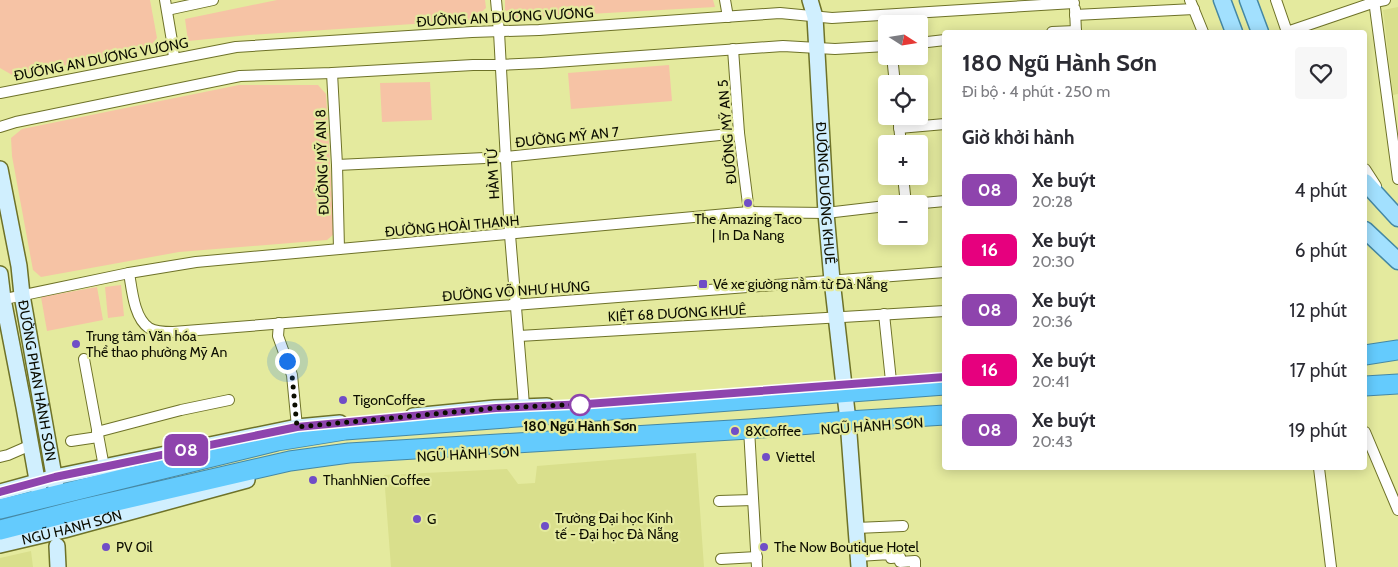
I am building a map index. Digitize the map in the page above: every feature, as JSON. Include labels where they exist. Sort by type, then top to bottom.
[{"type":"highway","points":[[1367,355],[1395,348]]},
{"type":"highway","points":[[0,509],[47,488],[277,441],[345,430],[524,411],[942,384]]},
{"type":"highway","points":[[1367,386],[1398,384]]},
{"type":"highway","name":"NGŨ HÀNH SƠN","points":[[55,529],[290,461],[349,453],[526,446],[749,432],[824,423],[849,424],[942,415]]},
{"type":"highway","points":[[0,530],[55,529]]},
{"type":"main road","points":[[1222,0],[1233,30]]},
{"type":"main road","points":[[1248,0],[1259,30]]},
{"type":"main road","points":[[1367,184],[1398,218]]},
{"type":"main road","points":[[1367,232],[1398,260]]},
{"type":"street","points":[[174,58],[166,5],[214,0]]},
{"type":"street","name":"HÀM TỬ","points":[[496,0],[510,235],[524,411]]},
{"type":"street","points":[[725,0],[728,17]]},
{"type":"street","name":"ĐƯỜNG DƯƠNG KHUÊ","points":[[810,0],[815,17],[818,48],[826,213],[849,424],[858,561]]},
{"type":"street","points":[[1276,0],[1286,30]]},
{"type":"street","points":[[1074,1],[1076,30]]},
{"type":"street","name":"ĐƯỜNG AN DƯƠNG VƯƠNG","points":[[0,93],[236,47],[472,32],[539,30],[780,13],[832,18],[994,4],[1074,1]]},
{"type":"street","points":[[1293,30],[1378,1],[1398,179]]},
{"type":"street","points":[[1075,15],[1192,5],[1202,30]]},
{"type":"street","points":[[928,42],[942,40]]},
{"type":"street","points":[[0,127],[16,122],[240,76],[500,65],[783,46],[818,48],[878,46]]},
{"type":"street","name":"ĐƯỜNG MỸ AN 5","points":[[733,49],[739,133],[749,212]]},
{"type":"street","name":"ĐƯỜNG MỸ AN 8","points":[[332,73],[339,249]]},
{"type":"street","points":[[899,128],[942,124]]},
{"type":"street","points":[[899,125],[900,135]]},
{"type":"street","name":"ĐƯỜNG MỸ AN 7","points":[[337,165],[506,157],[739,133]]},
{"type":"street","name":"ĐƯỜNG PHAN HÀNH SƠN","points":[[0,169],[19,266],[47,488],[55,529],[58,567]]},
{"type":"street","points":[[1367,172],[1398,218]]},
{"type":"street","points":[[928,203],[942,202]]},
{"type":"street","name":"ĐƯỜNG HOÀI THANH","points":[[1,299],[129,273],[196,262],[749,212],[826,213],[878,207]]},
{"type":"street","name":"ĐƯỜNG VÕ NHƯ HƯNG","points":[[129,273],[138,314],[144,323],[150,329],[172,332],[942,272]]},
{"type":"street","name":"ĐƯỜNG PHAN HÀNH SƠN","points":[[0,274],[1,299],[24,407],[30,445],[47,488]]},
{"type":"street","name":"KIỆT 68 DƯƠNG KHUÊ","points":[[518,336],[942,311]]},
{"type":"street","points":[[884,314],[891,381]]},
{"type":"street","points":[[279,323],[278,336],[292,375],[297,427]]},
{"type":"street","points":[[84,359],[104,467]]},
{"type":"street","points":[[844,389],[891,381],[942,377]]},
{"type":"street","points":[[71,441],[181,410],[229,400]]},
{"type":"street","points":[[0,492],[47,488],[104,467],[297,427],[496,408],[524,411]]},
{"type":"street","name":"NGŨ HÀNH SƠN","points":[[749,432],[849,424],[942,421]]},
{"type":"street","points":[[722,559],[757,562],[749,432]]},
{"type":"street","points":[[1367,437],[1398,510]]},
{"type":"street","name":"ĐƯỜNG PHAN HÀNH SƠN","points":[[0,457],[8,456],[30,445]]},
{"type":"street","points":[[1319,470],[1331,567]]},
{"type":"street","points":[[719,501],[753,500]]},
{"type":"street","points":[[856,528],[903,526]]},
{"type":"street","name":"NGŨ HÀNH SƠN","points":[[0,545],[55,529]]},
{"type":"street","points":[[858,561],[890,554],[891,558],[900,557],[900,562],[915,561],[915,567]]},
{"type":"shaded area","points":[[0,0],[150,0],[157,38],[149,48],[14,76],[0,68]]},
{"type":"shaded area","points":[[277,0],[485,0],[486,8],[472,20],[188,41],[185,19]]},
{"type":"shaded area","points":[[505,0],[713,0],[715,7],[517,18],[505,10]]},
{"type":"shaded area","points":[[1398,7],[1398,94],[1393,95],[1383,10]]},
{"type":"shaded area","points":[[669,65],[672,101],[571,109],[568,73]]},
{"type":"shaded area","points":[[430,82],[432,120],[382,122],[380,83]]},
{"type":"shaded area","points":[[239,85],[318,85],[326,94],[334,234],[327,240],[179,252],[41,277],[33,270],[12,156],[11,138],[22,129]]},
{"type":"shaded area","points":[[121,285],[124,316],[108,318],[105,287]]},
{"type":"shaded area","points":[[97,287],[103,320],[47,331],[41,297]]},
{"type":"shaded area","name":"Trường Đại học Kinh tế - Đại học Đà Nẵng","points":[[696,453],[704,567],[391,567],[384,475],[507,469],[518,484],[535,483],[537,466]]},
{"type":"shaded area","points":[[31,551],[33,567],[0,567],[0,558]]},
{"type":"bus line","name":"08","points":[[0,492],[55,477],[297,427],[496,408],[587,404],[942,377]]},
{"type":"place","name":"The Amazing Taco | In Da Nang","points":[[748,203]]},
{"type":"place","name":"Vé xe giường nằm từ Đà Nẵng","points":[[703,284]]},
{"type":"place","name":"Trung tâm Văn hóa Thể thao phường Mỹ An","points":[[76,344]]},
{"type":"place","name":"TigonCoffee","points":[[343,400]]},
{"type":"place","name":"180 Ngũ Hành Sơn","points":[[580,405]]},
{"type":"place","name":"8XCoffee","points":[[735,431]]},
{"type":"place","name":"Viettel","points":[[766,457]]},
{"type":"place","name":"ThanhNien Coffee","points":[[313,480]]},
{"type":"place","name":"G","points":[[417,519]]},
{"type":"place","name":"Trường Đại học Kinh tế - Đại học Đà Nẵng","points":[[545,526]]},
{"type":"place","name":"PV Oil","points":[[106,547]]},
{"type":"place","name":"The Now Boutique Hotel","points":[[764,547]]},
{"type":"route","points":[[287,361],[292,375],[297,427],[496,408],[587,404],[580,405]]}]
